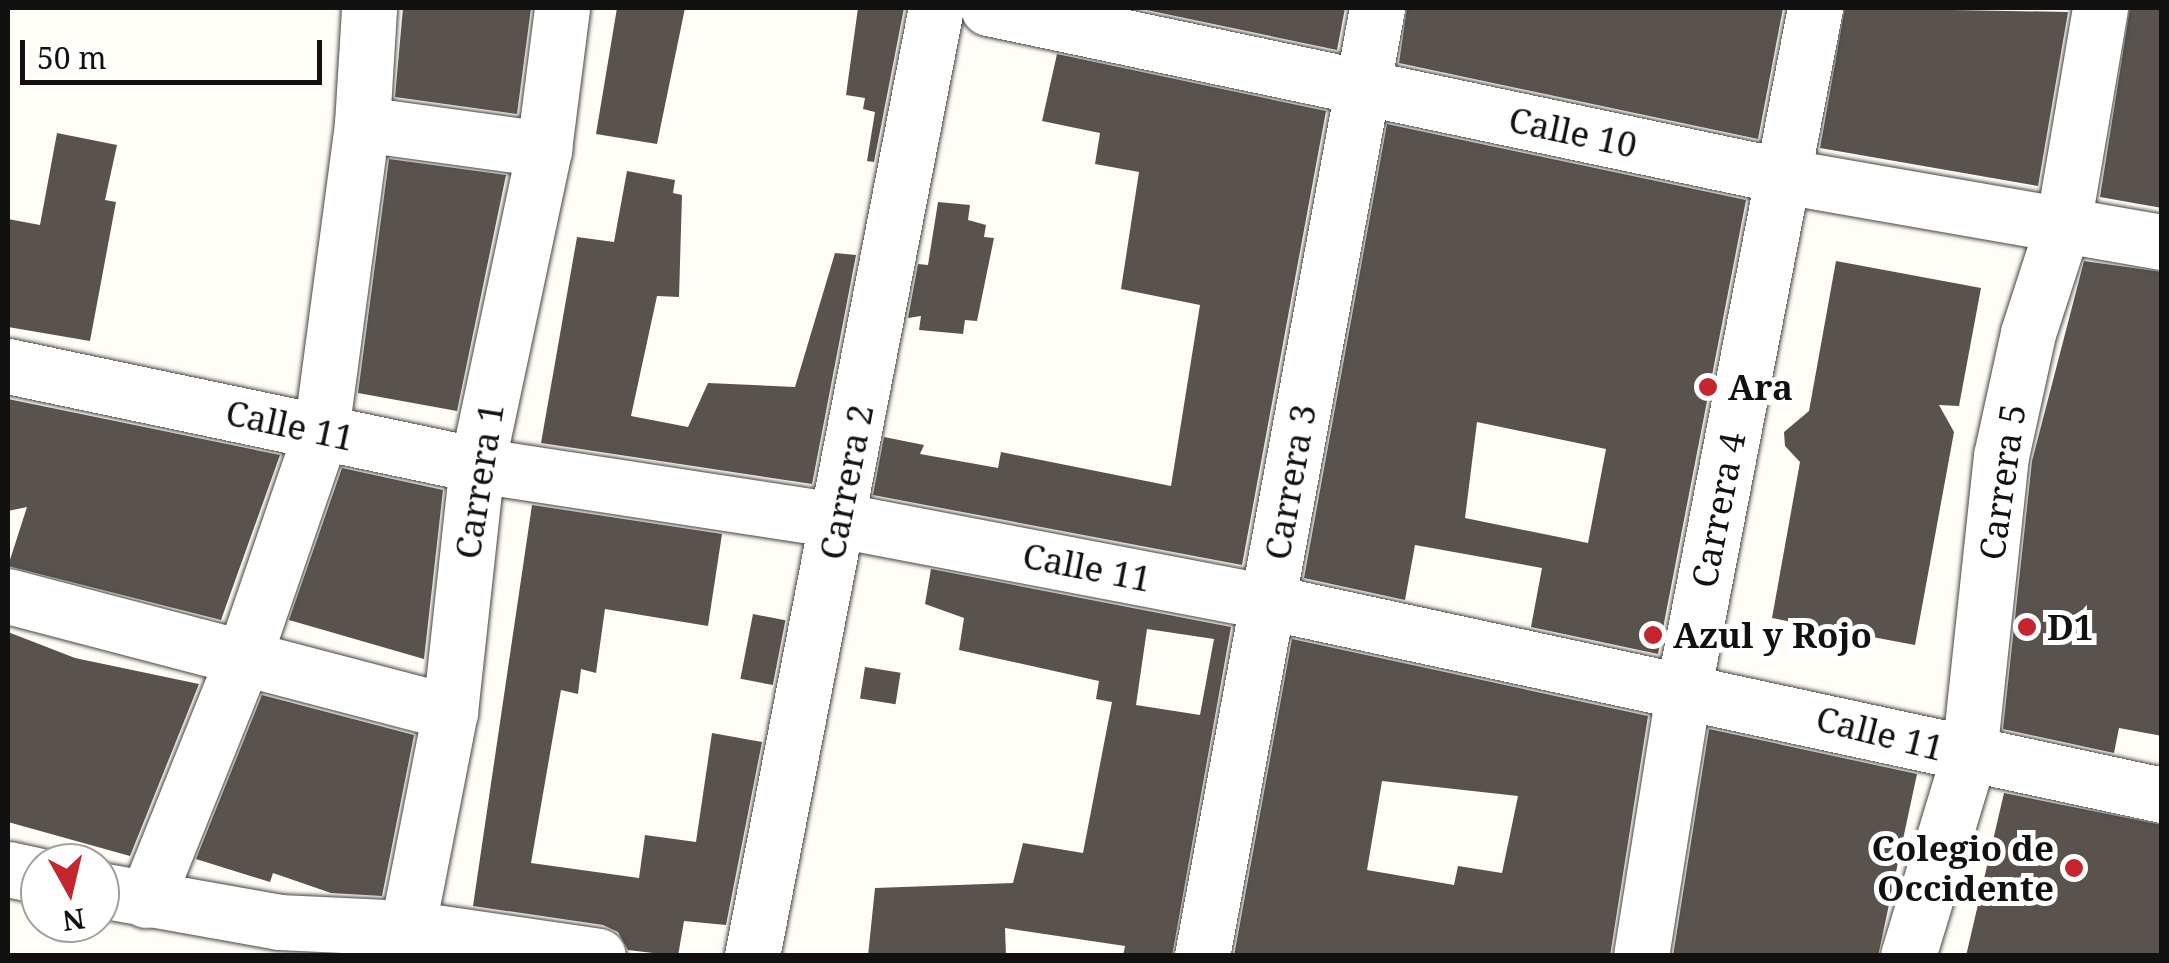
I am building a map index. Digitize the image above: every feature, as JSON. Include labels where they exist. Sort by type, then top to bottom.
[{"type":"street","points":[[369,8],[362,124],[321,432],[244,656],[123,895],[404,942],[598,956]]},
{"type":"street","name":"Carrera 1","points":[[404,942],[450,712],[477,465],[544,149],[562,8]]},
{"type":"street","name":"Carrera 2","points":[[752,956],[936,8]]},
{"type":"street","name":"Calle 10","points":[[988,8],[1782,176],[2162,242]]},
{"type":"street","name":"Carrera 3","points":[[1202,956],[1377,8]]},
{"type":"street","name":"Carrera 4","points":[[1642,956],[1684,687],[1815,8]]},
{"type":"street","name":"Carrera 5","points":[[1908,956],[1970,755],[2001,456],[2028,333],[2062,224],[2100,8]]},
{"type":"street","points":[[362,124],[544,149]]},
{"type":"street","name":"Calle 11","points":[[8,366],[477,465],[838,520],[1268,602],[1684,687],[1970,755],[2162,795]]},
{"type":"street","points":[[8,596],[450,712]]},
{"type":"building","points":[[403,8],[531,8],[517,114],[395,97]]},
{"type":"building","points":[[617,8],[685,8],[657,144],[596,134]]},
{"type":"building","points":[[858,8],[904,8],[874,162],[867,161],[875,112],[863,109],[865,98],[846,95]]},
{"type":"building","points":[[1137,8],[1345,8],[1337,50]]},
{"type":"building","points":[[1407,8],[1783,8],[1758,139],[1399,63]]},
{"type":"building","points":[[1845,8],[2068,12],[2038,186],[1820,148]]},
{"type":"building","points":[[2130,8],[2162,8],[2162,208],[2100,197]]},
{"type":"building","points":[[1057,54],[1326,111],[1242,565],[873,495],[884,437],[924,445],[920,454],[998,468],[1001,452],[1171,486],[1200,305],[1121,289],[1139,172],[1095,164],[1100,133],[1042,121]]},
{"type":"building","points":[[1387,124],[1746,200],[1658,654],[1531,627],[1542,568],[1415,545],[1405,600],[1304,578]],"holes":[[[1477,422],[1606,449],[1588,543],[1465,518]]]},
{"type":"building","points":[[57,133],[117,145],[105,200],[116,202],[90,341],[8,327],[8,219],[40,225]]},
{"type":"building","points":[[389,159],[506,175],[457,411],[358,393]]},
{"type":"building","points":[[627,171],[675,180],[673,193],[682,195],[679,297],[657,296],[631,416],[688,427],[708,383],[795,387],[835,253],[856,255],[812,484],[541,443],[577,237],[614,242]]},
{"type":"building","points":[[938,202],[970,205],[968,220],[986,225],[984,237],[994,238],[977,321],[965,320],[963,334],[919,330],[921,316],[908,318],[918,264],[928,265]]},
{"type":"building","points":[[1836,261],[1981,288],[1959,406],[1939,405],[1954,432],[1915,645],[1772,618],[1800,462],[1785,446],[1784,432],[1809,411]]},
{"type":"building","points":[[2084,261],[2162,272],[2162,736],[2119,728],[2114,753],[2003,729],[2032,461]]},
{"type":"building","points":[[8,399],[280,455],[221,620],[8,566],[27,507],[8,511]]},
{"type":"building","points":[[342,468],[443,490],[424,659],[289,620]]},
{"type":"building","points":[[532,505],[722,534],[708,626],[605,609],[596,673],[581,669],[578,694],[561,690],[531,863],[639,878],[645,835],[696,842],[712,733],[762,742],[726,925],[684,921],[678,956],[628,950],[618,932],[603,925],[473,906]]},
{"type":"building","points":[[931,569],[1231,627],[1172,956],[1123,956],[1125,946],[1005,928],[1006,956],[868,956],[875,888],[1013,883],[1023,843],[1083,853],[1112,702],[1096,699],[1099,681],[959,650],[964,618],[925,604]],"holes":[[[1147,629],[1214,639],[1200,715],[1136,705]]]},
{"type":"building","points":[[753,614],[785,620],[773,685],[740,679]]},
{"type":"building","points":[[8,632],[75,658],[199,684],[130,856],[120,853],[120,843],[83,843],[8,822]]},
{"type":"building","points":[[1292,639],[1648,716],[1610,956],[1234,956]],"holes":[[[1382,781],[1518,796],[1502,873],[1458,866],[1454,885],[1367,870]]]},
{"type":"building","points":[[865,667],[901,673],[896,704],[860,699]]},
{"type":"building","points":[[262,695],[414,735],[382,896],[331,893],[273,873],[270,882],[196,859]]},
{"type":"building","points":[[1709,729],[1917,774],[1878,956],[1673,956]]},
{"type":"building","name":"Colegio de Occidente","points":[[2004,793],[2162,825],[2162,956],[1966,956]]},
{"type":"place","name":"Ara","points":[[1708,387]]},
{"type":"place","name":"D1","points":[[2027,627]]},
{"type":"place","name":"Azul y Rojo","points":[[1653,635]]},
{"type":"place","name":"Colegio de Occidente","points":[[2074,868]]}]
